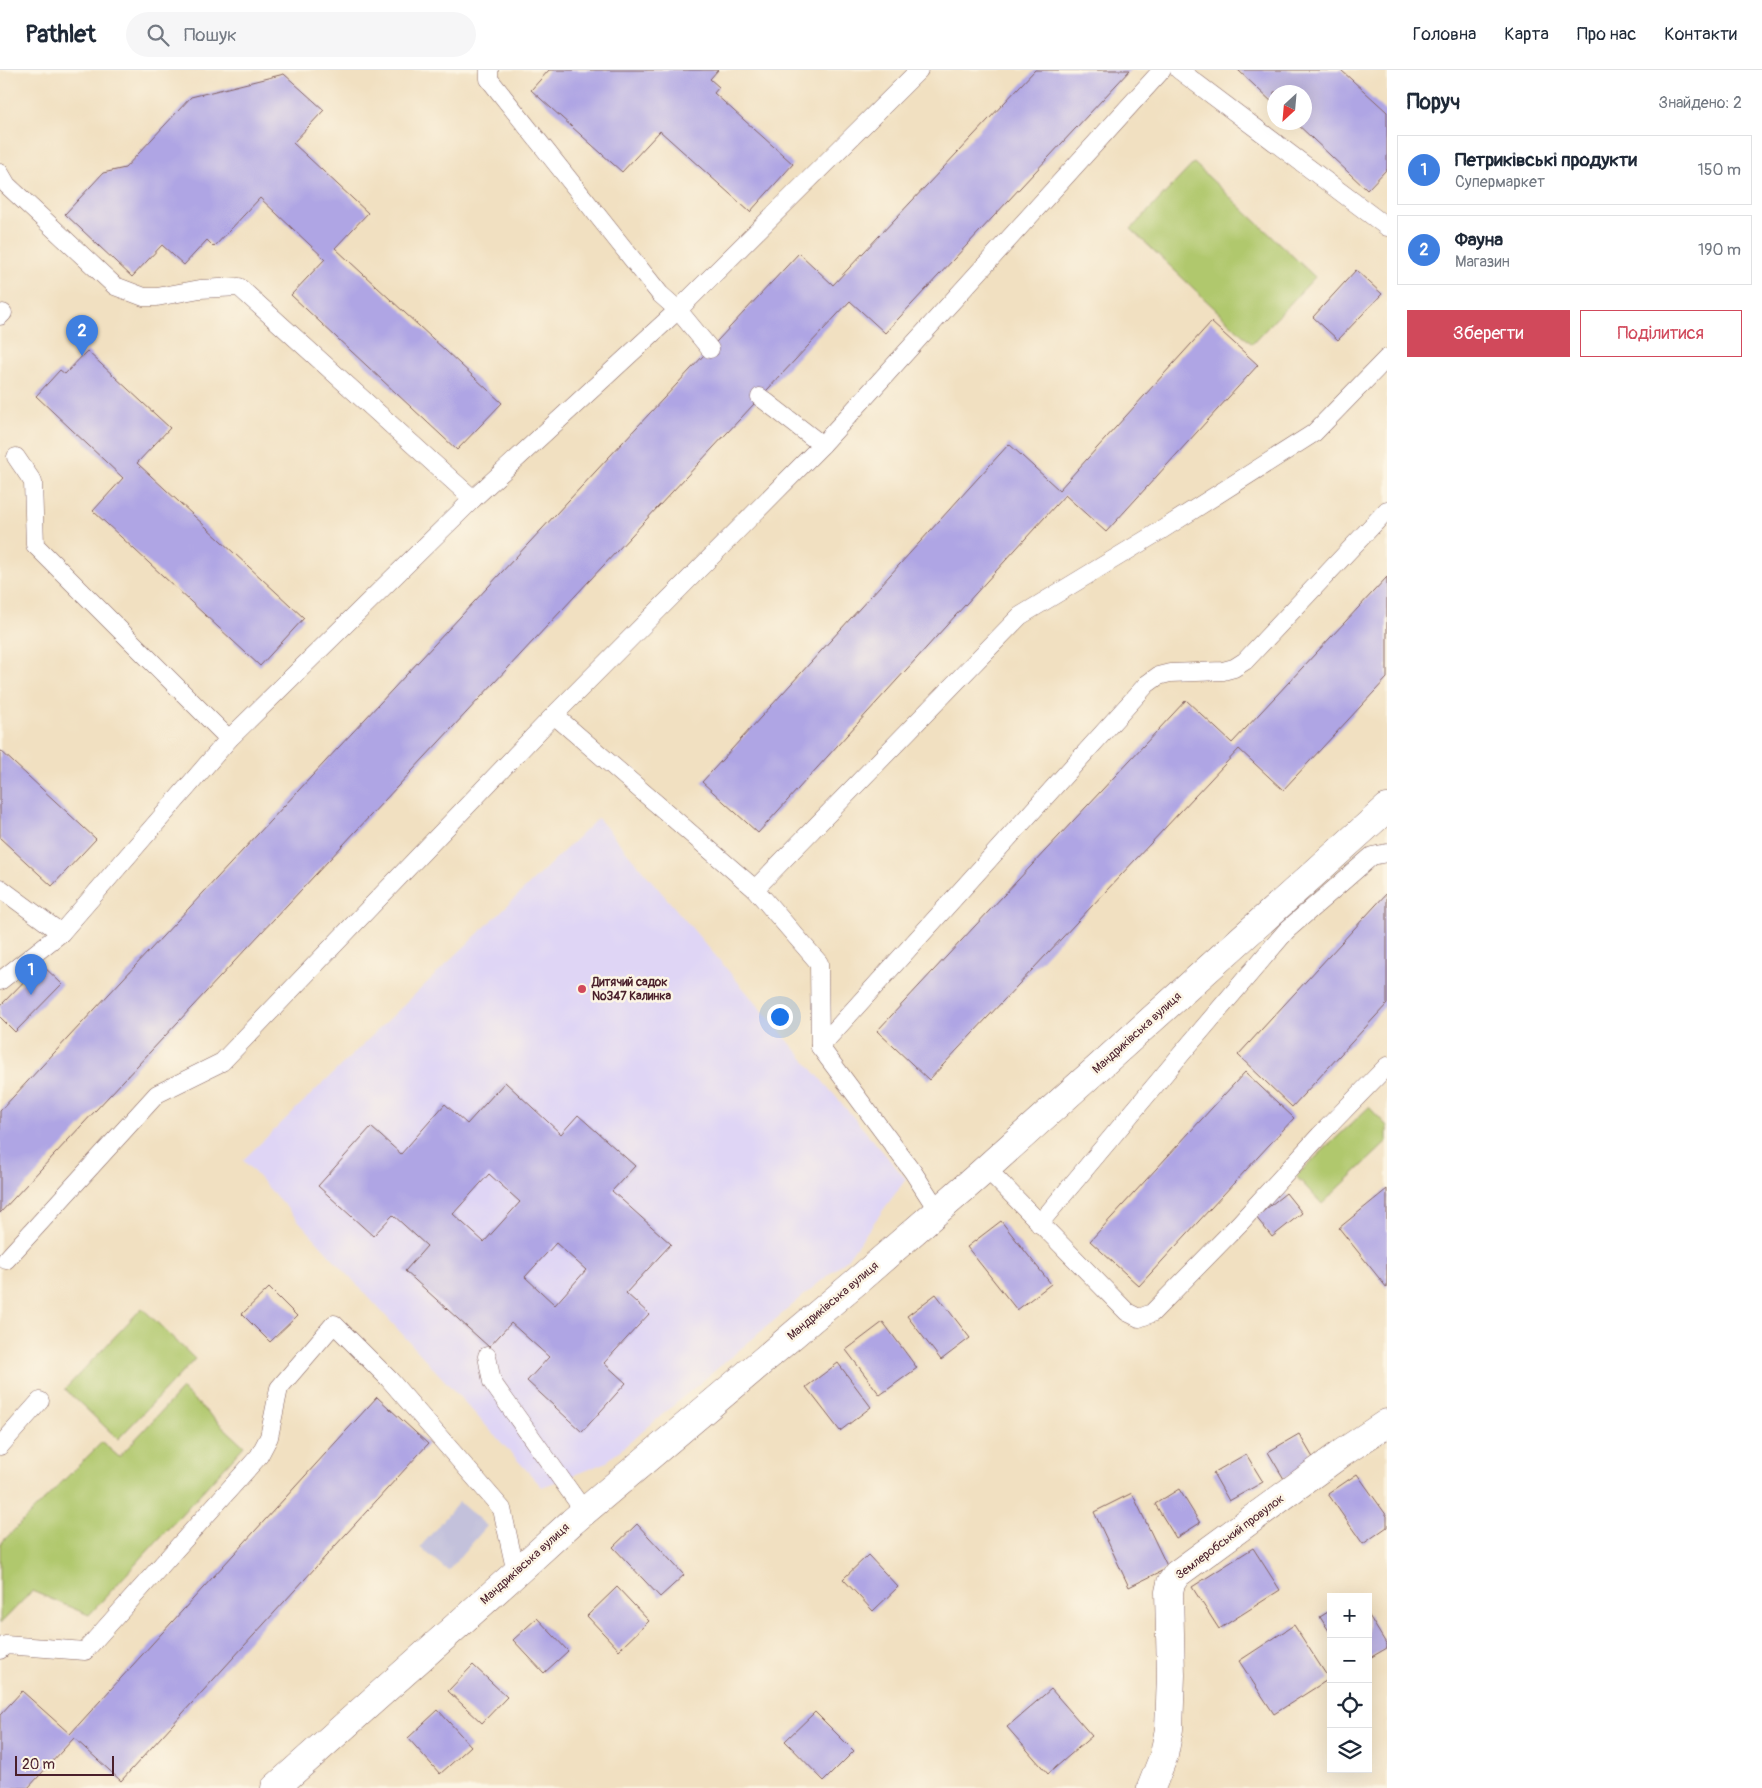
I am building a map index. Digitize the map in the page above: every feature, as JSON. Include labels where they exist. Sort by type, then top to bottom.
[{"type":"street","name":"Мандриківська вулиця","points":[[275,1788],[584,1511],[938,1211],[1387,808]]},
{"type":"street","name":"Землеробський провулок","points":[[1151,1788],[1164,1755],[1169,1729],[1171,1675],[1169,1592],[1176,1574],[1342,1453],[1387,1423]]},
{"type":"lane","points":[[489,70],[489,79],[660,294],[678,310],[710,349]]},
{"type":"lane","points":[[0,980],[61,933],[229,739],[474,498],[678,310],[919,70]]},
{"type":"lane","points":[[6,1260],[157,1094],[222,1062],[554,714],[822,445],[1162,70]]},
{"type":"lane","points":[[1179,70],[1387,227]]},
{"type":"lane","points":[[0,172],[7,185],[115,286],[144,297],[157,297],[200,289],[239,287],[474,498]]},
{"type":"lane","points":[[755,889],[1020,616],[1160,531],[1314,433],[1387,358]]},
{"type":"lane","points":[[760,397],[822,445]]},
{"type":"lane","points":[[16,457],[33,482],[35,545],[229,739]]},
{"type":"lane","points":[[820,1047],[1147,684],[1158,676],[1170,673],[1223,671],[1234,668],[1245,661],[1387,510]]},
{"type":"lane","points":[[554,714],[755,889],[819,963],[820,1047],[913,1172],[938,1211]]},
{"type":"lane","points":[[1040,1224],[1287,930],[1372,856],[1387,853]]},
{"type":"lane","points":[[0,888],[61,933]]},
{"type":"lane","points":[[986,1168],[1127,1312],[1139,1318],[1152,1313],[1240,1223],[1320,1135],[1387,1066]]},
{"type":"lane","points":[[0,1650],[5,1646],[85,1651],[259,1456],[269,1437],[279,1388],[334,1324],[390,1379],[502,1509],[516,1573]]},
{"type":"lane","points":[[486,1356],[492,1382],[584,1511]]},
{"type":"lane","points":[[0,1446],[40,1401]]},
{"type":"shaded area","name":"Дитячий садок №347 Калинка","points":[[598,818],[906,1179],[847,1259],[605,1463],[542,1487],[243,1160]]},
{"type":"shaded area","points":[[459,1502],[487,1526],[448,1571],[420,1547]]},
{"type":"green space","points":[[1194,163],[1315,277],[1252,344],[1131,229]]},
{"type":"green space","points":[[1369,1107],[1387,1126],[1387,1142],[1322,1204],[1296,1176]]},
{"type":"green space","points":[[142,1308],[195,1359],[118,1439],[65,1389]]},
{"type":"green space","points":[[182,1389],[244,1446],[89,1615],[32,1591],[0,1624],[0,1544],[102,1442],[119,1457]]},
{"type":"building","points":[[549,70],[718,70],[710,79],[719,87],[714,93],[793,164],[750,212],[660,131],[622,172],[531,90]]},
{"type":"building","points":[[1035,70],[1130,70],[885,333],[850,301],[0,1213],[0,1111],[799,253],[833,285]]},
{"type":"building","points":[[1238,70],[1341,70],[1387,112],[1387,169],[1367,190],[1303,130],[1312,130],[1312,85],[1267,85],[1267,97]]},
{"type":"building","points":[[284,74],[324,110],[293,143],[368,213],[335,248],[502,403],[457,450],[291,295],[325,259],[260,198],[214,247],[207,240],[184,265],[162,245],[132,277],[65,214],[103,173],[125,168],[191,97]]},
{"type":"building","points":[[1356,270],[1382,294],[1338,340],[1313,317]]},
{"type":"building","points":[[1211,322],[1258,365],[1106,532],[1065,495],[758,833],[702,782],[1009,444],[1059,490]]},
{"type":"building","points":[[87,351],[170,428],[137,463],[304,618],[260,666],[93,511],[123,478],[36,396],[60,370],[65,374]]},
{"type":"building","points":[[1387,577],[1387,678],[1283,790],[1239,749],[929,1080],[877,1031],[1186,700],[1232,743]]},
{"type":"building","points":[[0,750],[96,839],[52,886],[0,838]]},
{"type":"building","points":[[1387,893],[1387,1004],[1292,1107],[1238,1055]]},
{"type":"building","points":[[41,964],[62,984],[15,1032],[0,1017],[0,1006]]},
{"type":"building","points":[[1245,1072],[1294,1118],[1139,1286],[1090,1241]]},
{"type":"building","points":[[505,1082],[561,1134],[578,1115],[635,1166],[612,1191],[671,1244],[626,1293],[649,1314],[604,1363],[626,1383],[582,1432],[527,1381],[549,1357],[511,1323],[489,1347],[405,1271],[427,1246],[393,1215],[373,1236],[318,1186],[371,1127],[401,1154],[445,1104],[467,1124]],"holes":[[[489,1174],[520,1202],[484,1242],[453,1214]],[[556,1243],[586,1270],[555,1305],[525,1277]]]},
{"type":"building","points":[[1387,1189],[1387,1288],[1339,1228]]},
{"type":"building","points":[[1286,1193],[1302,1213],[1272,1237],[1256,1217]]},
{"type":"building","points":[[1001,1221],[1051,1284],[1017,1310],[967,1247]]},
{"type":"building","points":[[269,1288],[297,1316],[270,1342],[242,1314]]},
{"type":"building","points":[[936,1294],[970,1338],[941,1360],[907,1316]]},
{"type":"building","points":[[883,1322],[917,1368],[880,1395],[846,1350]]},
{"type":"building","points":[[838,1363],[871,1407],[840,1431],[806,1387]]},
{"type":"building","points":[[377,1397],[428,1444],[121,1781],[74,1738],[28,1788],[0,1788],[0,1715],[22,1691],[70,1734]]},
{"type":"building","points":[[1299,1434],[1315,1461],[1284,1479],[1268,1452]]},
{"type":"building","points":[[1246,1454],[1263,1482],[1229,1501],[1213,1473]]},
{"type":"building","points":[[1357,1474],[1387,1516],[1387,1527],[1363,1544],[1328,1494]]},
{"type":"building","points":[[1179,1489],[1200,1523],[1176,1538],[1155,1504]]},
{"type":"building","points":[[1132,1493],[1168,1568],[1129,1587],[1094,1512]]},
{"type":"building","points":[[637,1524],[684,1575],[660,1597],[613,1547]]},
{"type":"building","points":[[1253,1548],[1280,1590],[1219,1629],[1192,1587]]},
{"type":"building","points":[[868,1555],[898,1587],[873,1611],[843,1579]]},
{"type":"building","points":[[617,1587],[649,1621],[619,1650],[587,1616]]},
{"type":"building","points":[[1327,1613],[1327,1628],[1320,1617]]},
{"type":"building","points":[[537,1618],[568,1651],[544,1673],[513,1640]]},
{"type":"building","points":[[1372,1621],[1387,1645],[1387,1648],[1372,1657]]},
{"type":"building","points":[[1294,1625],[1327,1676],[1327,1680],[1274,1714],[1239,1661]]},
{"type":"building","points":[[473,1665],[507,1697],[482,1723],[448,1691]]},
{"type":"building","points":[[1051,1689],[1092,1736],[1048,1774],[1007,1727]]},
{"type":"building","points":[[438,1710],[471,1746],[440,1774],[408,1738]]},
{"type":"building","points":[[815,1712],[854,1751],[824,1781],[785,1741]]},
{"type":"place","name":"Фауна","points":[[82,356]]},
{"type":"place","name":"Дитячий садок №347 Калинка","points":[[582,989]]},
{"type":"place","name":"Петриківські продукти","points":[[31,995]]}]
